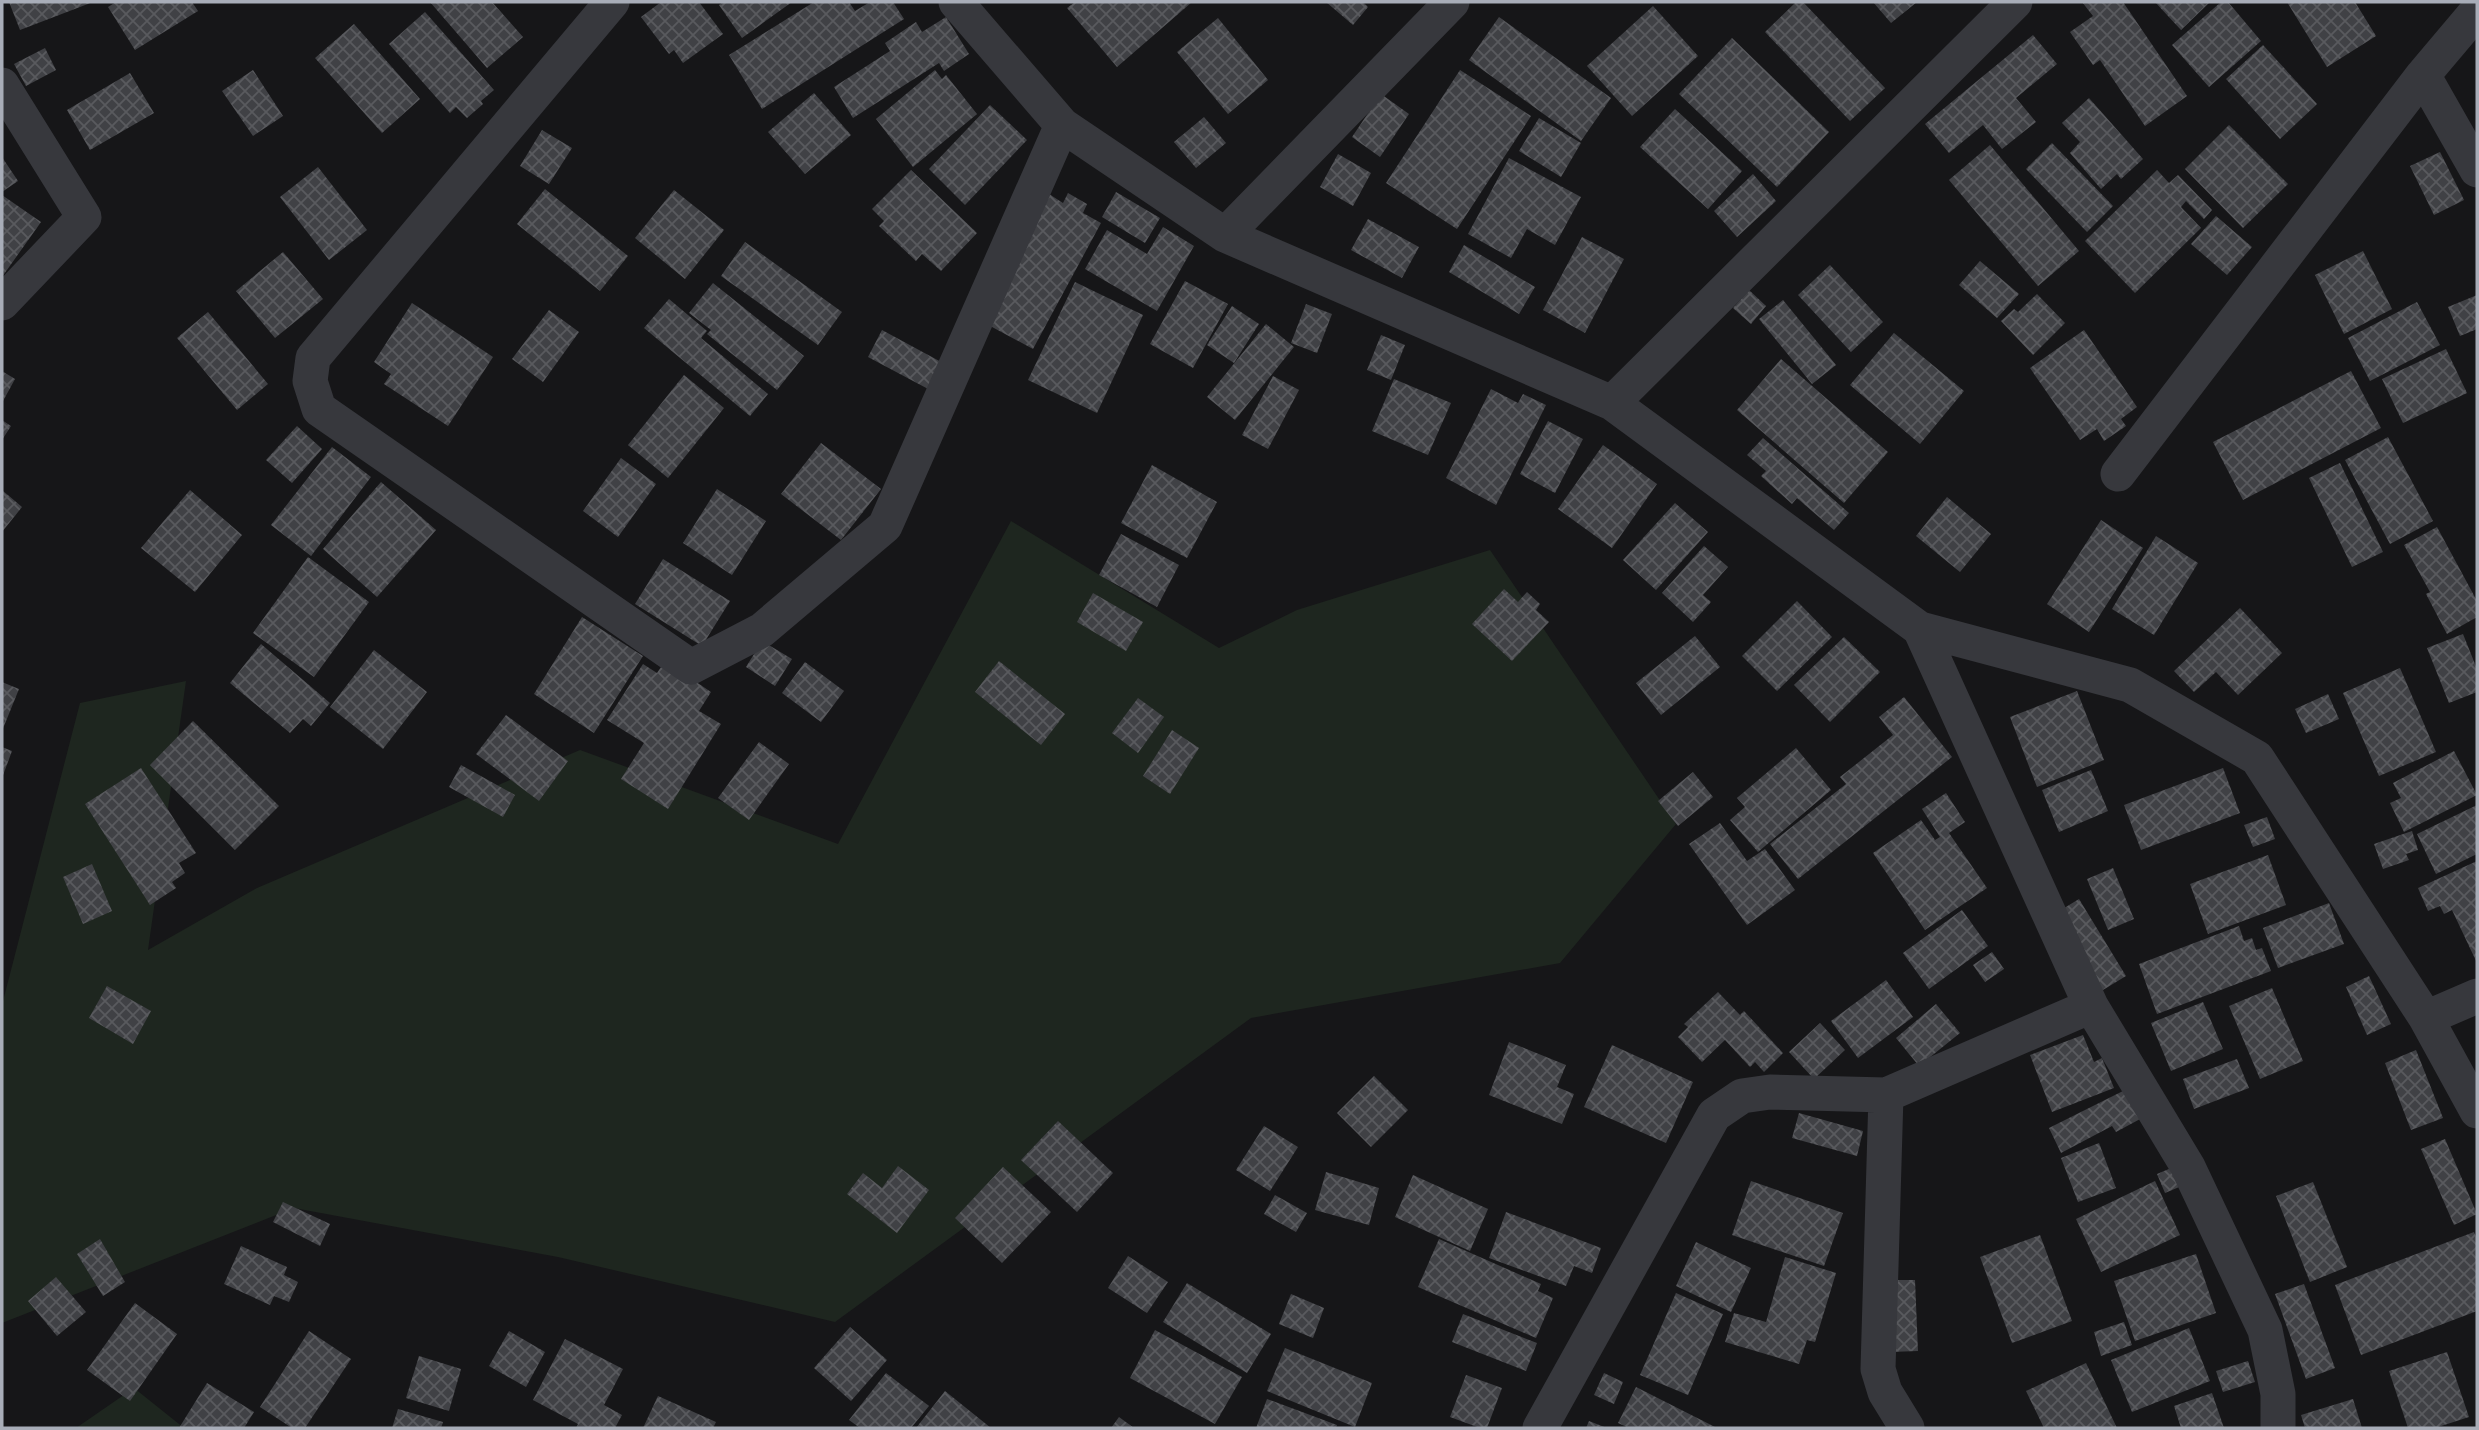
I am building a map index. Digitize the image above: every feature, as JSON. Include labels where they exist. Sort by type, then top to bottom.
[{"type":"street","points":[[612,2],[313,358],[310,381],[319,409],[691,667],[762,630],[885,526],[1062,125]]},
{"type":"street","points":[[956,2],[1062,125],[1225,235],[1612,403],[1920,629],[2130,685],[2257,758],[2426,1018],[2477,1111]]},
{"type":"street","points":[[1225,235],[1452,2]]},
{"type":"street","points":[[1612,403],[2015,2]]},
{"type":"street","points":[[2118,474],[2423,75],[2477,11]]},
{"type":"street","points":[[2423,75],[2477,170]]},
{"type":"street","points":[[2,85],[84,216],[2,303]]},
{"type":"street","points":[[1920,629],[2091,1006],[2188,1167],[2265,1331],[2278,1394],[2278,1428]]},
{"type":"street","points":[[2426,1018],[2477,996]]},
{"type":"street","points":[[1540,1428],[1714,1115],[1742,1096],[1770,1092],[1886,1095],[2091,1006]]},
{"type":"street","points":[[1886,1095],[1878,1369],[1885,1392],[1907,1428]]},
{"type":"shaded area","points":[[1011,521],[1219,648],[1297,610],[1490,550],[1676,824],[1560,963],[1251,1018],[835,1322],[558,1257],[294,1208],[2,1323],[2,1005],[80,703],[186,681],[148,950],[257,888],[580,750],[838,844]]},
{"type":"shaded area","points":[[134,1388],[184,1428],[76,1428]]},
{"type":"building","points":[[9,2],[93,2],[20,30]]},
{"type":"building","points":[[116,2],[192,2],[198,11],[135,50],[108,7]]},
{"type":"building","points":[[430,2],[492,2],[523,37],[487,68]]},
{"type":"building","points":[[661,2],[699,2],[723,34],[683,63],[674,50],[669,54],[641,17]]},
{"type":"building","points":[[723,2],[792,2],[742,38],[719,5]]},
{"type":"building","points":[[814,2],[849,2],[855,11],[870,2],[893,2],[904,19],[762,109],[729,55]]},
{"type":"building","points":[[1075,2],[1192,2],[1117,67],[1067,8]]},
{"type":"building","points":[[1326,2],[1363,2],[1368,7],[1353,25]]},
{"type":"building","points":[[1796,2],[1803,2],[1885,88],[1850,121],[1765,32]]},
{"type":"building","points":[[1873,2],[1917,2],[1891,23]]},
{"type":"building","points":[[2082,2],[2123,2],[2187,96],[2145,126],[2100,60],[2093,65],[2070,32],[2093,16]]},
{"type":"building","points":[[2155,2],[2210,2],[2181,30]]},
{"type":"building","points":[[2221,2],[2228,2],[2261,41],[2209,87],[2172,45]]},
{"type":"building","points":[[2287,2],[2355,2],[2376,36],[2327,67]]},
{"type":"building","points":[[1653,6],[1698,56],[1632,116],[1587,66]]},
{"type":"building","points":[[425,12],[494,90],[467,118],[456,107],[450,113],[389,44]]},
{"type":"building","points":[[946,17],[969,54],[944,71],[939,63],[853,118],[834,87],[890,51],[885,43],[916,22],[922,32]]},
{"type":"building","points":[[1499,17],[1611,98],[1581,141],[1469,60]]},
{"type":"building","points":[[1218,18],[1268,80],[1228,114],[1177,52]]},
{"type":"building","points":[[354,24],[420,99],[382,133],[315,58]]},
{"type":"building","points":[[2033,35],[2057,64],[2016,98],[2036,122],[2002,149],[1983,125],[1949,153],[1925,124]]},
{"type":"building","points":[[1732,38],[1829,132],[1777,187],[1679,94]]},
{"type":"building","points":[[2263,45],[2317,104],[2280,139],[2226,79]]},
{"type":"building","points":[[45,48],[56,70],[26,86],[14,64]]},
{"type":"building","points":[[253,70],[283,116],[253,136],[222,91]]},
{"type":"building","points":[[935,70],[942,79],[946,75],[977,114],[913,167],[876,119]]},
{"type":"building","points":[[1460,70],[1531,116],[1457,229],[1386,183]]},
{"type":"building","points":[[130,73],[154,113],[90,150],[67,110]]},
{"type":"building","points":[[814,93],[851,135],[805,174],[768,132]]},
{"type":"building","points":[[1381,94],[1409,114],[1380,157],[1352,137]]},
{"type":"building","points":[[2089,98],[2143,159],[2121,179],[2117,174],[2101,189],[2070,153],[2080,142],[2062,123]]},
{"type":"building","points":[[990,105],[1027,140],[965,205],[929,169]]},
{"type":"building","points":[[1675,109],[1742,171],[1708,209],[1640,147]]},
{"type":"building","points":[[1204,117],[1226,143],[1196,168],[1174,142]]},
{"type":"building","points":[[1539,118],[1581,143],[1561,177],[1519,151]]},
{"type":"building","points":[[2229,125],[2288,184],[2243,228],[2185,169]]},
{"type":"building","points":[[542,130],[572,148],[549,184],[520,166]]},
{"type":"building","points":[[2052,143],[2113,206],[2087,232],[2026,169]]},
{"type":"building","points":[[1990,145],[2079,251],[2038,286],[1949,180]]},
{"type":"building","points":[[2440,152],[2464,200],[2434,215],[2410,166]]},
{"type":"building","points":[[1338,154],[1371,173],[1353,206],[1320,187]]},
{"type":"building","points":[[2,157],[18,181],[2,192]]},
{"type":"building","points":[[1509,158],[1581,197],[1555,245],[1527,229],[1511,258],[1468,234]]},
{"type":"building","points":[[318,167],[367,230],[329,260],[280,197]]},
{"type":"building","points":[[911,170],[977,233],[941,271],[922,254],[916,261],[879,226],[884,221],[872,209]]},
{"type":"building","points":[[2157,170],[2169,183],[2178,175],[2212,210],[2204,219],[2186,201],[2181,207],[2201,228],[2135,293],[2085,241]]},
{"type":"building","points":[[1753,174],[1776,201],[1737,237],[1714,211]]},
{"type":"building","points":[[545,189],[628,256],[600,291],[517,224]]},
{"type":"building","points":[[674,190],[724,230],[685,279],[635,238]]},
{"type":"building","points":[[1116,192],[1160,218],[1145,243],[1102,217]]},
{"type":"building","points":[[1068,193],[1087,204],[1083,213],[1101,223],[1033,349],[981,321],[1049,194],[1063,203]]},
{"type":"building","points":[[2,195],[41,222],[2,277]]},
{"type":"building","points":[[2216,216],[2252,247],[2227,275],[2191,244]]},
{"type":"building","points":[[1368,219],[1419,247],[1402,278],[1351,250]]},
{"type":"building","points":[[1163,227],[1194,246],[1157,311],[1085,269],[1107,230],[1147,254]]},
{"type":"building","points":[[1582,237],[1624,259],[1585,333],[1543,310]]},
{"type":"building","points":[[745,242],[842,312],[818,345],[721,276]]},
{"type":"building","points":[[1464,245],[1535,287],[1519,314],[1449,272]]},
{"type":"building","points":[[2363,251],[2392,309],[2344,334],[2315,275]]},
{"type":"building","points":[[283,252],[323,299],[275,338],[236,291]]},
{"type":"building","points":[[1980,261],[2019,294],[1997,318],[1959,285]]},
{"type":"building","points":[[1830,265],[1883,322],[1851,352],[1798,295]]},
{"type":"building","points":[[1185,281],[1228,304],[1193,368],[1150,344]]},
{"type":"building","points":[[1075,282],[1143,315],[1097,413],[1028,380]]},
{"type":"building","points":[[713,283],[804,356],[777,390],[707,334],[711,330],[689,313]]},
{"type":"building","points":[[1749,290],[1766,306],[1751,324],[1733,308]]},
{"type":"building","points":[[2037,294],[2065,323],[2033,355],[2001,321],[2014,309],[2018,312]]},
{"type":"building","points":[[2477,295],[2477,329],[2460,336],[2448,307]]},
{"type":"building","points":[[669,299],[707,331],[701,338],[768,394],[750,416],[644,328]]},
{"type":"building","points":[[1783,300],[1836,365],[1812,384],[1759,319]]},
{"type":"building","points":[[2417,302],[2440,345],[2370,381],[2348,338]]},
{"type":"building","points":[[412,303],[493,357],[448,426],[384,384],[391,374],[374,362]]},
{"type":"building","points":[[1306,304],[1332,314],[1317,353],[1291,343]]},
{"type":"building","points":[[1232,306],[1259,324],[1234,363],[1207,345]]},
{"type":"building","points":[[549,310],[579,332],[543,382],[512,359]]},
{"type":"building","points":[[208,312],[268,384],[237,410],[177,338]]},
{"type":"building","points":[[1266,324],[1294,347],[1235,420],[1207,397]]},
{"type":"building","points":[[882,330],[943,363],[930,390],[868,357]]},
{"type":"building","points":[[2084,330],[2137,407],[2121,419],[2126,426],[2104,441],[2097,429],[2080,440],[2030,368]]},
{"type":"building","points":[[1894,333],[1964,391],[1920,444],[1850,385]]},
{"type":"building","points":[[1381,335],[1405,345],[1391,380],[1367,370]]},
{"type":"building","points":[[2446,349],[2467,393],[2403,423],[2382,379]]},
{"type":"building","points":[[1781,359],[1888,452],[1844,503],[1737,410]]},
{"type":"building","points":[[2,371],[15,379],[2,403]]},
{"type":"building","points":[[2351,371],[2381,428],[2243,500],[2213,442]]},
{"type":"building","points":[[684,375],[724,408],[668,478],[628,445]]},
{"type":"building","points":[[1273,376],[1299,390],[1268,449],[1242,435]]},
{"type":"building","points":[[1394,379],[1451,403],[1428,455],[1372,431]]},
{"type":"building","points":[[1491,389],[1518,403],[1523,394],[1546,405],[1496,505],[1446,478]]},
{"type":"building","points":[[2,420],[11,426],[2,440]]},
{"type":"building","points":[[1548,421],[1583,439],[1555,493],[1520,474]]},
{"type":"building","points":[[297,426],[322,449],[292,483],[266,460]]},
{"type":"building","points":[[2388,437],[2433,521],[2390,544],[2345,460]]},
{"type":"building","points":[[1763,438],[1849,513],[1834,530],[1797,498],[1792,504],[1761,476],[1766,471],[1747,455]]},
{"type":"building","points":[[821,443],[881,489],[841,540],[781,494]]},
{"type":"building","points":[[1603,445],[1657,484],[1612,548],[1558,509]]},
{"type":"building","points":[[332,447],[371,477],[311,556],[271,525]]},
{"type":"building","points":[[621,458],[656,484],[618,537],[583,511]]},
{"type":"building","points":[[2340,463],[2383,552],[2352,567],[2309,478]]},
{"type":"building","points":[[1152,465],[1217,502],[1187,558],[1121,523]]},
{"type":"building","points":[[381,482],[436,530],[377,597],[323,549]]},
{"type":"building","points":[[717,489],[766,521],[732,575],[683,543]]},
{"type":"building","points":[[2,490],[22,507],[2,532]]},
{"type":"building","points":[[190,490],[242,535],[195,592],[141,548]]},
{"type":"building","points":[[1947,497],[1991,534],[1960,572],[1916,536]]},
{"type":"building","points":[[1675,503],[1708,532],[1656,590],[1623,560]]},
{"type":"building","points":[[2101,520],[2143,548],[2089,632],[2047,604]]},
{"type":"building","points":[[2437,527],[2477,601],[2477,617],[2447,634],[2426,594],[2430,592],[2404,545]]},
{"type":"building","points":[[1121,534],[1179,565],[1157,607],[1099,575]]},
{"type":"building","points":[[2156,536],[2198,563],[2154,635],[2112,609]]},
{"type":"building","points":[[1704,546],[1728,567],[1703,595],[1711,602],[1693,622],[1662,593]]},
{"type":"building","points":[[308,557],[369,602],[314,677],[253,633]]},
{"type":"building","points":[[663,559],[730,601],[702,646],[635,604]]},
{"type":"building","points":[[1504,589],[1518,602],[1527,592],[1540,604],[1536,610],[1549,622],[1512,661],[1472,624]]},
{"type":"building","points":[[1093,593],[1143,622],[1126,651],[1077,622]]},
{"type":"building","points":[[1797,601],[1832,637],[1777,691],[1742,656]]},
{"type":"building","points":[[2240,608],[2282,653],[2238,695],[2216,672],[2194,692],[2174,671]]},
{"type":"building","points":[[582,617],[643,656],[594,733],[534,694]]},
{"type":"building","points":[[2463,634],[2477,669],[2477,692],[2449,703],[2427,648]]},
{"type":"building","points":[[1695,636],[1720,667],[1661,715],[1636,683]]},
{"type":"building","points":[[1844,637],[1880,672],[1830,722],[1794,685]]},
{"type":"building","points":[[762,641],[792,659],[775,686],[746,667]]},
{"type":"building","points":[[261,644],[330,703],[311,726],[303,719],[290,733],[230,683]]},
{"type":"building","points":[[374,650],[427,692],[383,749],[330,707]]},
{"type":"building","points":[[665,661],[711,692],[699,711],[721,724],[668,809],[621,779],[644,743],[607,720],[643,664],[657,673]]},
{"type":"building","points":[[999,661],[1065,714],[1041,745],[975,692]]},
{"type":"building","points":[[805,662],[844,691],[821,722],[782,693]]},
{"type":"building","points":[[2400,668],[2436,752],[2379,776],[2343,693]]},
{"type":"building","points":[[2,682],[19,689],[2,731]]},
{"type":"building","points":[[2077,691],[2104,760],[2037,787],[2010,717]]},
{"type":"building","points":[[2328,694],[2339,719],[2306,733],[2295,709]]},
{"type":"building","points":[[1904,697],[1952,757],[1798,879],[1770,844],[1846,784],[1840,777],[1893,735],[1879,717]]},
{"type":"building","points":[[1138,698],[1164,717],[1138,753],[1112,733]]},
{"type":"building","points":[[506,715],[568,761],[539,801],[476,754]]},
{"type":"building","points":[[193,721],[279,806],[235,850],[150,765]]},
{"type":"building","points":[[1172,730],[1199,748],[1170,794],[1143,776]]},
{"type":"building","points":[[759,742],[789,764],[749,820],[718,798]]},
{"type":"building","points":[[2,747],[12,751],[2,778]]},
{"type":"building","points":[[1796,748],[1831,790],[1758,852],[1730,820],[1745,807],[1737,798]]},
{"type":"building","points":[[2454,751],[2477,795],[2404,832],[2390,803],[2401,798],[2393,783]]},
{"type":"building","points":[[461,765],[515,795],[503,817],[449,787]]},
{"type":"building","points":[[141,768],[196,853],[179,863],[185,873],[172,882],[176,888],[150,905],[85,804]]},
{"type":"building","points":[[2223,768],[2240,813],[2141,850],[2124,805]]},
{"type":"building","points":[[2091,770],[2108,811],[2059,832],[2042,790]]},
{"type":"building","points":[[1693,772],[1713,797],[1678,826],[1658,801]]},
{"type":"building","points":[[1946,793],[1965,822],[1949,833],[1987,888],[1925,930],[1873,853],[1921,820],[1935,840],[1940,837],[1922,809]]},
{"type":"building","points":[[2477,805],[2477,854],[2436,874],[2417,834]]},
{"type":"building","points":[[2267,817],[2275,839],[2253,847],[2244,825]]},
{"type":"building","points":[[1720,823],[1747,861],[1765,849],[1795,890],[1747,925],[1689,844]]},
{"type":"building","points":[[2412,831],[2418,850],[2406,854],[2409,860],[2383,869],[2374,844]]},
{"type":"building","points":[[2268,855],[2286,905],[2208,934],[2190,884]]},
{"type":"building","points":[[2477,861],[2477,963],[2452,910],[2444,914],[2440,906],[2428,911],[2418,888]]},
{"type":"building","points":[[92,864],[112,911],[83,924],[63,877]]},
{"type":"building","points":[[2113,868],[2134,919],[2108,930],[2087,879]]},
{"type":"building","points":[[2079,899],[2126,976],[2098,993],[2051,916]]},
{"type":"building","points":[[2329,903],[2344,944],[2278,968],[2263,928]]},
{"type":"building","points":[[1962,910],[1988,946],[1929,989],[1903,953]]},
{"type":"building","points":[[2239,926],[2244,941],[2252,938],[2256,950],[2262,948],[2271,971],[2157,1014],[2139,964]]},
{"type":"building","points":[[1992,952],[2004,969],[1985,982],[1973,965]]},
{"type":"building","points":[[2369,976],[2391,1024],[2367,1035],[2346,987]]},
{"type":"building","points":[[1886,980],[1913,1017],[1858,1058],[1831,1021]]},
{"type":"building","points":[[107,986],[151,1011],[133,1044],[89,1018]]},
{"type":"building","points":[[2272,988],[2303,1061],[2260,1079],[2229,1006]]},
{"type":"building","points":[[1718,992],[1740,1015],[1744,1011],[1783,1053],[1764,1072],[1755,1062],[1750,1067],[1725,1040],[1702,1062],[1678,1037],[1688,1027],[1684,1024]]},
{"type":"building","points":[[2203,1002],[2223,1049],[2171,1071],[2151,1023]]},
{"type":"building","points":[[1936,1004],[1960,1033],[1919,1066],[1896,1038]]},
{"type":"building","points":[[1820,1023],[1845,1050],[1814,1079],[1789,1052]]},
{"type":"building","points":[[2083,1035],[2094,1062],[2102,1058],[2114,1088],[2052,1112],[2030,1055]]},
{"type":"building","points":[[1509,1042],[1566,1065],[1557,1087],[1574,1094],[1562,1124],[1489,1095]]},
{"type":"building","points":[[1612,1045],[1693,1082],[1666,1143],[1584,1107]]},
{"type":"building","points":[[2416,1050],[2443,1118],[2411,1130],[2385,1063]]},
{"type":"building","points":[[2237,1059],[2249,1088],[2194,1109],[2183,1079]]},
{"type":"building","points":[[1374,1076],[1408,1110],[1371,1147],[1337,1113]]},
{"type":"building","points":[[2127,1089],[2142,1118],[2116,1132],[2112,1126],[2061,1153],[2049,1128]]},
{"type":"building","points":[[1799,1113],[1863,1131],[1857,1156],[1792,1138]]},
{"type":"building","points":[[1058,1121],[1113,1173],[1077,1212],[1021,1160]]},
{"type":"building","points":[[1264,1126],[1298,1147],[1270,1191],[1236,1170]]},
{"type":"building","points":[[2445,1139],[2477,1214],[2454,1225],[2421,1149]]},
{"type":"building","points":[[2099,1143],[2116,1188],[2078,1202],[2061,1158]]},
{"type":"building","points":[[2183,1163],[2191,1182],[2165,1193],[2157,1174]]},
{"type":"building","points":[[898,1166],[929,1190],[897,1233],[847,1194],[863,1173],[882,1188]]},
{"type":"building","points":[[1003,1167],[1051,1212],[1002,1263],[955,1218]]},
{"type":"building","points":[[1326,1172],[1379,1188],[1369,1225],[1315,1210]]},
{"type":"building","points":[[1413,1175],[1488,1209],[1470,1251],[1395,1217]]},
{"type":"building","points":[[1751,1181],[1843,1213],[1824,1266],[1732,1235]]},
{"type":"building","points":[[2155,1181],[2180,1235],[2101,1272],[2076,1219]]},
{"type":"building","points":[[2313,1182],[2347,1267],[2310,1282],[2276,1196]]},
{"type":"building","points":[[1275,1195],[1307,1213],[1296,1232],[1264,1214]]},
{"type":"building","points":[[283,1202],[330,1224],[320,1246],[273,1222]]},
{"type":"building","points":[[1506,1212],[1601,1248],[1592,1273],[1574,1266],[1566,1286],[1489,1258]]},
{"type":"building","points":[[2474,1232],[2477,1239],[2477,1311],[2361,1355],[2335,1285]]},
{"type":"building","points":[[2040,1235],[2072,1321],[2012,1343],[1980,1257]]},
{"type":"building","points":[[100,1239],[125,1282],[103,1296],[77,1254]]},
{"type":"building","points":[[1439,1239],[1541,1284],[1538,1291],[1553,1298],[1536,1338],[1418,1287]]},
{"type":"building","points":[[1696,1242],[1751,1268],[1731,1312],[1676,1286]]},
{"type":"building","points":[[241,1246],[287,1267],[284,1275],[298,1282],[289,1302],[274,1296],[270,1305],[224,1284]]},
{"type":"building","points":[[2196,1254],[2216,1313],[2135,1341],[2114,1281]]},
{"type":"building","points":[[1128,1256],[1168,1282],[1147,1313],[1108,1288]]},
{"type":"building","points":[[1785,1257],[1836,1273],[1815,1342],[1807,1340],[1799,1364],[1725,1342],[1734,1313],[1766,1322]]},
{"type":"building","points":[[56,1277],[86,1312],[57,1336],[28,1301]]},
{"type":"building","points":[[1887,1280],[1915,1280],[1918,1351],[1890,1352]]},
{"type":"building","points":[[1187,1283],[1271,1334],[1247,1373],[1163,1322]]},
{"type":"building","points":[[2304,1284],[2335,1368],[2306,1379],[2275,1294]]},
{"type":"building","points":[[1676,1293],[1723,1314],[1688,1395],[1640,1375]]},
{"type":"building","points":[[1291,1294],[1324,1308],[1313,1338],[1279,1324]]},
{"type":"building","points":[[135,1303],[177,1334],[130,1401],[87,1370]]},
{"type":"building","points":[[1463,1314],[1537,1343],[1526,1371],[1452,1342]]},
{"type":"building","points":[[2124,1322],[2132,1345],[2101,1356],[2094,1332]]},
{"type":"building","points":[[850,1327],[887,1360],[851,1401],[814,1368]]},
{"type":"building","points":[[2189,1328],[2210,1381],[2132,1412],[2111,1360]]},
{"type":"building","points":[[1155,1330],[1242,1377],[1215,1424],[1130,1378]]},
{"type":"building","points":[[309,1331],[351,1359],[305,1428],[292,1428],[260,1407]]},
{"type":"building","points":[[509,1331],[545,1352],[526,1387],[489,1366]]},
{"type":"building","points":[[565,1339],[623,1369],[604,1405],[622,1415],[615,1428],[576,1428],[578,1424],[533,1400]]},
{"type":"building","points":[[1285,1348],[1372,1383],[1355,1427],[1267,1391]]},
{"type":"building","points":[[2447,1352],[2469,1417],[2435,1428],[2408,1428],[2389,1371]]},
{"type":"building","points":[[419,1356],[461,1369],[449,1411],[406,1398]]},
{"type":"building","points":[[2248,1361],[2255,1382],[2223,1392],[2216,1371]]},
{"type":"building","points":[[2086,1363],[2117,1428],[2044,1428],[2026,1391]]},
{"type":"building","points":[[886,1373],[929,1406],[911,1428],[860,1428],[849,1420]]},
{"type":"building","points":[[1604,1373],[1623,1382],[1614,1404],[1594,1395]]},
{"type":"building","points":[[1466,1375],[1502,1388],[1487,1428],[1450,1417]]},
{"type":"building","points":[[207,1383],[254,1412],[244,1428],[179,1428]]},
{"type":"building","points":[[1636,1387],[1717,1428],[1629,1428],[1618,1423]]},
{"type":"building","points":[[945,1391],[991,1428],[916,1428]]},
{"type":"building","points":[[2212,1393],[2224,1428],[2181,1428],[2174,1406]]},
{"type":"building","points":[[658,1396],[716,1422],[713,1428],[643,1428]]},
{"type":"building","points":[[1267,1399],[1337,1425],[1336,1428],[1256,1428]]},
{"type":"building","points":[[2353,1399],[2362,1428],[2305,1428],[2301,1415]]},
{"type":"building","points":[[398,1409],[443,1422],[441,1428],[392,1428]]},
{"type":"building","points":[[1119,1417],[1134,1428],[1111,1428]]},
{"type":"building","points":[[1589,1421],[1607,1428],[1586,1428]]}]
